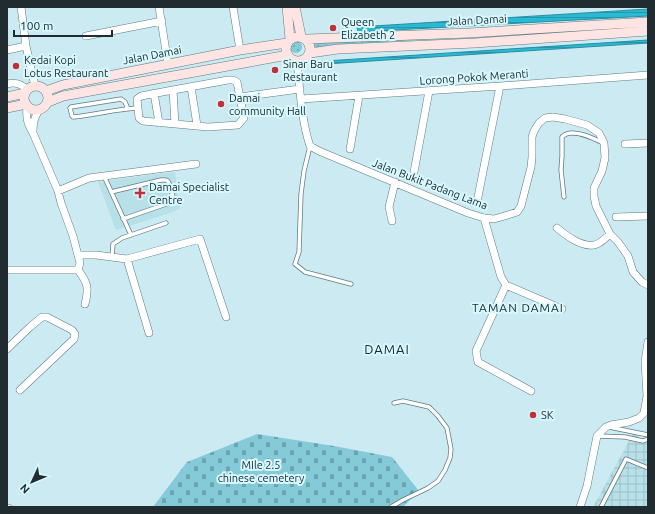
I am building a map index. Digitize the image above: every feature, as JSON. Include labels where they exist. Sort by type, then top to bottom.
[{"type":"main road","points":[[286,7],[289,41],[286,49],[288,55],[293,60],[297,61],[305,60],[308,57],[311,46],[304,38],[297,22],[295,7]]},
{"type":"main road","name":"Jalan Damai","points":[[304,38],[469,33],[648,22]]},
{"type":"main road","name":"Jalan Damai","points":[[310,53],[338,49],[475,43],[648,31]]},
{"type":"main road","points":[[289,41],[293,37],[304,38]]},
{"type":"main road","name":"Jalan Damai","points":[[46,91],[63,85],[289,41]]},
{"type":"main road","points":[[29,89],[24,98],[26,105],[30,109],[39,110],[48,102],[63,96],[288,55]]},
{"type":"main road","points":[[7,97],[29,89],[41,87],[46,91],[48,102]]},
{"type":"main road","points":[[7,108],[26,105]]},
{"type":"street","points":[[21,7],[29,89]]},
{"type":"street","points":[[159,7],[168,64]]},
{"type":"street","points":[[233,7],[240,50]]},
{"type":"street","points":[[86,36],[162,21]]},
{"type":"street","points":[[7,50],[26,46]]},
{"type":"street","points":[[297,61],[301,99],[310,146]]},
{"type":"street","name":"Lorong Pokok Meranti","points":[[301,99],[648,75]]},
{"type":"street","points":[[228,80],[237,82],[244,118],[238,125],[208,127],[143,121],[138,118],[137,99],[141,96],[191,87],[228,80]]},
{"type":"street","points":[[7,84],[20,84],[29,89]]},
{"type":"street","points":[[477,202],[500,86]]},
{"type":"street","points":[[191,87],[197,125]]},
{"type":"street","points":[[240,97],[300,89]]},
{"type":"street","points":[[173,90],[175,124]]},
{"type":"street","points":[[414,172],[429,91]]},
{"type":"street","points":[[154,93],[159,123]]},
{"type":"street","points":[[350,149],[359,96]]},
{"type":"street","points":[[26,105],[26,118],[29,127],[34,133],[58,190],[73,236],[80,262],[78,270]]},
{"type":"street","points":[[34,133],[33,123],[39,110]]},
{"type":"street","name":"Jalan Bukit Padang Lama","points":[[310,146],[436,200],[484,218],[494,219],[517,212],[521,206],[531,162],[532,137],[534,131],[545,118],[553,117],[587,125],[599,133],[604,143]]},
{"type":"street","points":[[604,143],[605,158],[602,171],[594,188],[596,206],[610,234],[628,256],[633,272],[642,282],[648,285]]},
{"type":"street","points":[[625,144],[648,143]]},
{"type":"street","points":[[58,190],[89,178],[196,164]]},
{"type":"street","points":[[392,221],[389,207],[395,182]]},
{"type":"street","points":[[616,217],[648,216]]},
{"type":"street","points":[[484,218],[501,277],[506,285],[562,309]]},
{"type":"street","points":[[557,228],[568,237],[582,244],[594,245],[602,241],[610,234]]},
{"type":"street","points":[[78,254],[127,259],[200,239],[226,317]]},
{"type":"street","points":[[127,259],[149,333]]},
{"type":"street","points":[[7,270],[78,270]]},
{"type":"street","points":[[78,270],[86,280],[87,284],[88,294],[85,304]]},
{"type":"street","points":[[506,285],[476,351],[478,362],[531,391]]},
{"type":"street","points":[[7,349],[42,317],[47,317],[72,330],[75,334],[74,339],[20,390]]},
{"type":"street","points":[[580,507],[587,486],[598,436],[606,427],[629,422],[638,418],[644,412],[647,396],[647,373],[645,361],[648,342]]},
{"type":"lane","points":[[128,108],[125,102],[121,99],[70,108],[73,117],[88,116],[128,108],[138,108]]},
{"type":"lane","points":[[564,197],[561,170],[562,137],[564,134],[583,134],[604,143]]},
{"type":"lane","points":[[310,146],[304,171],[301,194],[299,252],[295,264],[305,272],[350,284]]},
{"type":"lane","points":[[104,176],[131,235]]},
{"type":"lane","points":[[111,192],[161,180],[167,180],[169,183],[174,200],[172,202],[123,219]]},
{"type":"lane","points":[[112,257],[113,244],[122,238],[166,223]]},
{"type":"lane","points":[[391,507],[428,488],[438,481],[450,458],[451,449],[447,428],[429,407],[403,401],[394,403]]},
{"type":"lane","points":[[606,427],[648,435]]},
{"type":"lane","points":[[598,436],[625,437],[643,440],[648,439]]},
{"type":"lane","points":[[601,507],[626,458],[648,468]]},
{"type":"shaded area","points":[[648,9],[648,16],[358,32],[357,27]]},
{"type":"shaded area","points":[[648,40],[648,43],[310,65],[310,62]]},
{"type":"shaded area","name":"Damai Specialist Centre","points":[[175,172],[180,209],[116,230],[98,182]]},
{"type":"shaded area","points":[[633,434],[648,442],[648,507],[593,507]]},
{"type":"green space","points":[[648,25],[648,27],[329,45],[312,49],[313,42]]},
{"type":"green space","points":[[294,41],[298,41],[302,47],[298,53],[294,53],[290,49],[290,45]]},
{"type":"green space","name":"MIle 2.5 chinese cemetery","points":[[257,434],[392,457],[419,491],[403,507],[153,507],[187,462]]},
{"type":"place","name":"Queen Elizabeth 2","points":[[333,28]]},
{"type":"place","name":"Kedai Kopi Lotus Restaurant","points":[[16,66]]},
{"type":"place","name":"Sinar Baru Restaurant","points":[[275,70]]},
{"type":"place","name":"Damai community Hall","points":[[221,104]]},
{"type":"place","name":"Damai Specialist Centre","points":[[140,193]]},
{"type":"place","name":"SK","points":[[533,415]]},
{"type":"district","name":"TAMAN DAMAI","points":[[518,307]]},
{"type":"district","name":"DAMAI","points":[[387,349]]}]
